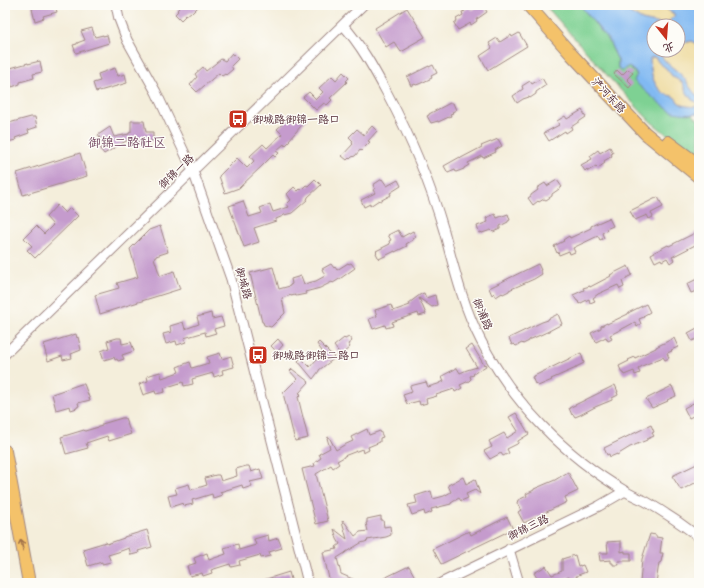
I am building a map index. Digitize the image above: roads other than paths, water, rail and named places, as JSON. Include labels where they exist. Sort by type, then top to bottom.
[{"type":"main road","name":"浐河东路","points":[[528,5],[572,55],[645,133],[699,177]]},
{"type":"main road","name":"浐河东路","points":[[536,5],[578,54],[651,129],[699,165]]},
{"type":"main road","points":[[5,451],[30,583]]},
{"type":"street","name":"御城路","points":[[116,5],[119,20],[126,40],[156,92],[193,171],[231,279],[308,583]]},
{"type":"street","name":"御锦一路","points":[[5,354],[363,5]]},
{"type":"street","name":"御浦路","points":[[343,25],[361,48],[378,75],[411,142],[433,198],[466,307],[481,341],[513,392],[546,430],[580,460],[625,491],[666,514],[699,537]]},
{"type":"street","name":"御锦三路","points":[[441,583],[599,506],[625,491]]},
{"type":"street","points":[[509,549],[519,583]]},
{"type":"water","points":[[580,5],[617,5],[646,21],[646,58],[650,58],[653,78],[657,87],[666,95],[676,98],[678,102],[685,106],[699,106],[699,113],[690,114],[674,112],[665,107],[634,81],[637,74],[628,66],[622,71],[618,68],[618,60],[609,41]]},
{"type":"water","points":[[661,5],[699,5],[699,45],[692,41],[686,42],[686,18],[672,18],[675,15]]},
{"type":"water","points":[[656,58],[662,58],[681,74],[699,98],[699,103],[692,100],[682,82],[673,77],[666,68],[659,63]]},
{"type":"place","name":"御城路御锦一路口","points":[[238,119]]},
{"type":"place","name":"御城路御锦二路口","points":[[258,355]]},
{"type":"district","name":"御锦二路社区","points":[[127,142]]}]
